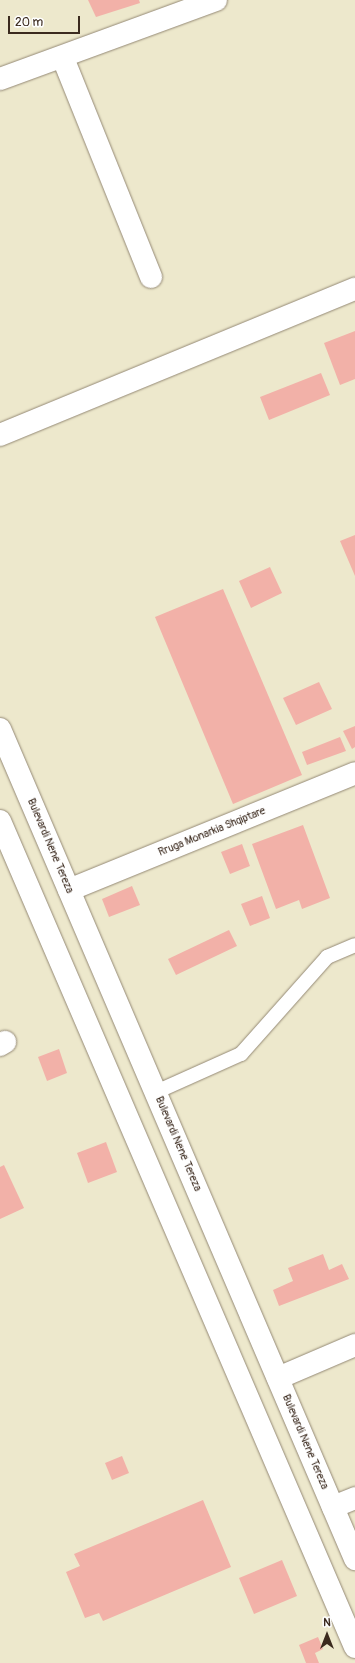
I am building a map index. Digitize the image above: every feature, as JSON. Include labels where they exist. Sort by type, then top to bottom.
[{"type":"main road","points":[[0,79],[63,58],[216,0]]},
{"type":"main road","points":[[63,58],[150,278]]},
{"type":"main road","points":[[0,435],[355,289]]},
{"type":"main road","name":"Bulevardi Nënë Tereza","points":[[0,729],[355,1559]]},
{"type":"main road","name":"Rruga Monarkia Shqiptare","points":[[69,890],[355,774]]},
{"type":"main road","points":[[0,821],[355,1647]]},
{"type":"main road","points":[[278,1378],[355,1345]]},
{"type":"main road","points":[[333,1507],[355,1498]]},
{"type":"lane","points":[[156,1092],[241,1054],[327,957],[355,945]]},
{"type":"building","points":[[88,0],[139,0],[140,3],[96,17]]},
{"type":"building","points":[[355,331],[355,379],[340,385],[324,343]]},
{"type":"building","points":[[321,373],[330,395],[269,420],[260,397]]},
{"type":"building","points":[[355,535],[355,576],[340,541]]},
{"type":"building","points":[[270,567],[282,593],[251,608],[239,581]]},
{"type":"building","points":[[223,589],[302,775],[233,804],[155,617]]},
{"type":"building","points":[[319,682],[332,709],[296,725],[283,698]]},
{"type":"building","points":[[355,726],[355,747],[352,749],[343,731]]},
{"type":"building","points":[[340,737],[346,751],[307,765],[302,752]]},
{"type":"building","points":[[303,825],[330,898],[302,909],[299,900],[276,909],[252,844]]},
{"type":"building","points":[[242,844],[250,866],[230,874],[221,852]]},
{"type":"building","points":[[132,886],[140,905],[109,917],[102,899]]},
{"type":"building","points":[[262,896],[270,918],[250,926],[241,904]]},
{"type":"building","points":[[229,930],[237,946],[176,975],[168,959]]},
{"type":"building","points":[[59,1049],[67,1073],[47,1081],[38,1057]]},
{"type":"building","points":[[106,1142],[117,1172],[88,1183],[77,1153]]},
{"type":"building","points":[[4,1165],[24,1208],[0,1219],[0,1167]]},
{"type":"building","points":[[323,1254],[329,1270],[342,1264],[349,1279],[279,1306],[273,1290],[293,1281],[288,1268]]},
{"type":"building","points":[[122,1456],[129,1473],[112,1480],[105,1463]]},
{"type":"building","points":[[203,1500],[231,1567],[103,1621],[99,1613],[85,1618],[66,1572],[80,1566],[74,1554]]},
{"type":"building","points":[[282,1560],[297,1596],[254,1614],[239,1578]]},
{"type":"building","points":[[318,1637],[323,1649],[315,1653],[319,1663],[306,1663],[299,1645]]}]
